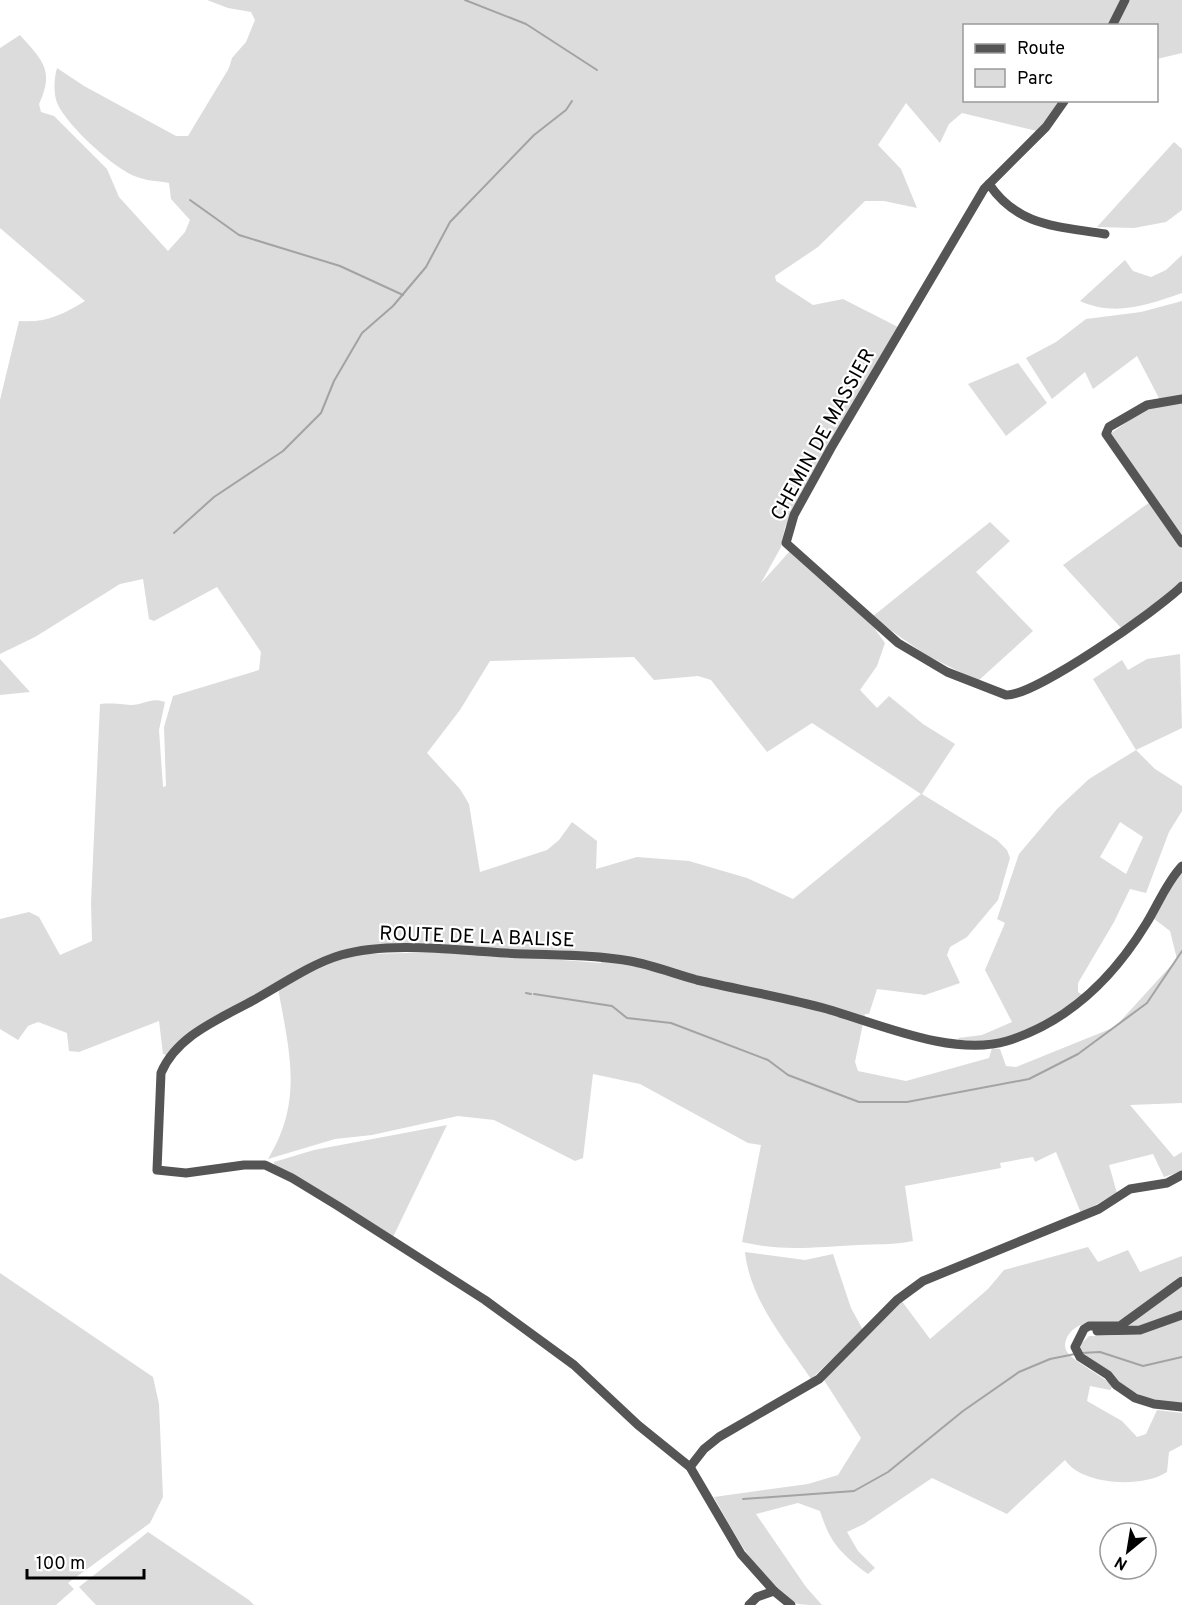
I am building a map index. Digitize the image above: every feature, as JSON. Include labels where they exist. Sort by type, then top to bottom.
[{"type":"street","points":[[1113,24],[1125,0]]},
{"type":"street","name":"CHEMIN DE MASSIER","points":[[1064,102],[1046,127],[999,171],[989,184],[831,448],[794,514],[786,543],[898,643],[947,672],[1006,695],[1016,696],[1048,679],[1165,603],[1182,586]]},
{"type":"street","points":[[989,184],[1005,204],[1029,219],[1105,234]]},
{"type":"street","points":[[1182,399],[1137,410],[1109,427],[1106,434],[1182,543]]},
{"type":"street","name":"ROUTE DE LA BALISE","points":[[690,1467],[638,1425],[574,1365],[506,1314],[292,1178],[257,1164],[186,1173],[157,1170],[160,1073],[171,1054],[186,1039],[338,956],[364,951],[416,949],[630,961],[698,980],[776,995],[940,1040],[968,1046],[991,1044],[1036,1029],[1064,1014],[1087,997],[1138,936],[1165,888],[1182,866]]},
{"type":"street","points":[[790,1604],[774,1591],[741,1554],[690,1467],[704,1449],[719,1437],[819,1379],[897,1300],[923,1281],[1099,1209],[1130,1189],[1167,1183],[1182,1175]]},
{"type":"street","points":[[1182,1281],[1120,1326],[1089,1326],[1076,1343],[1078,1355],[1108,1375],[1116,1385],[1136,1398],[1154,1404],[1182,1407]]},
{"type":"street","points":[[1083,1333],[1140,1330],[1182,1315]]},
{"type":"street","points":[[749,1605],[757,1598],[774,1591]]},
{"type":"green space","points":[[207,0],[1182,0],[1182,53],[1158,59],[1158,24],[963,24],[963,102],[1060,102],[1037,131],[962,113],[949,124],[940,143],[906,103],[878,145],[901,169],[917,208],[884,201],[865,201],[818,247],[775,276],[776,281],[813,305],[843,299],[898,327],[785,527],[781,547],[761,583],[790,551],[870,622],[885,643],[877,666],[860,690],[877,708],[889,696],[923,724],[955,744],[922,794],[997,840],[1007,850],[1010,858],[998,900],[967,937],[950,947],[947,955],[960,983],[925,995],[877,989],[869,1014],[865,1014],[855,1062],[858,1071],[906,1081],[989,1058],[992,1048],[1000,1049],[1006,1066],[1016,1067],[1115,1027],[1177,959],[1170,931],[1153,918],[1171,883],[1182,870],[1182,1103],[1130,1105],[1174,1157],[1182,1152],[1182,1171],[1164,1177],[1153,1154],[1109,1165],[1117,1193],[1081,1213],[1056,1152],[1035,1162],[1033,1157],[1000,1163],[1001,1168],[905,1186],[913,1241],[800,1248],[757,1245],[742,1242],[761,1145],[748,1143],[640,1084],[593,1074],[583,1158],[575,1161],[494,1120],[458,1116],[372,1135],[335,1139],[268,1159],[279,1137],[290,1096],[289,1054],[278,988],[338,960],[359,954],[461,952],[601,963],[602,954],[537,953],[423,945],[354,950],[332,956],[194,1031],[167,1055],[163,1054],[159,1021],[79,1052],[69,1051],[67,1033],[38,1022],[28,1026],[18,1040],[0,1029],[0,919],[29,912],[39,917],[60,955],[92,941],[91,903],[100,704],[136,705],[156,700],[165,702],[159,730],[163,787],[166,786],[164,727],[173,696],[259,670],[261,652],[217,587],[154,621],[149,619],[143,579],[120,584],[35,637],[0,654],[0,400],[19,321],[37,321],[54,317],[85,301],[0,228],[0,48],[20,35],[40,59],[46,74],[44,92],[39,104],[41,112],[54,116],[107,169],[119,197],[168,251],[185,232],[190,220],[171,199],[169,183],[145,179],[128,173],[105,157],[71,124],[56,101],[57,68],[84,86],[176,136],[188,136],[229,68],[232,58],[246,42],[255,20],[251,12],[228,8]],"holes":[[[634,657],[654,680],[698,676],[711,680],[767,752],[812,723],[921,794],[793,899],[747,878],[689,861],[637,857],[596,869],[597,841],[572,822],[559,840],[547,850],[480,872],[469,804],[460,789],[427,753],[460,710],[490,661]]]},
{"type":"green space","points":[[1174,142],[1182,149],[1182,210],[1166,222],[1134,228],[1097,227]]},
{"type":"green space","points":[[1182,255],[1182,293],[1131,308],[1106,308],[1080,301],[1125,260],[1133,271],[1151,277],[1166,270]]},
{"type":"green space","points":[[1182,301],[1182,396],[1160,400],[1137,356],[1093,389],[1085,372],[1052,399],[1026,358],[1056,342],[1086,319],[1141,312]]},
{"type":"green space","points":[[1018,363],[1047,403],[1006,436],[968,384]]},
{"type":"green space","points":[[1182,401],[1182,536],[1110,434],[1145,409]]},
{"type":"green space","points":[[1150,502],[1182,549],[1182,580],[1145,614],[1122,629],[1063,565]]},
{"type":"green space","points":[[990,522],[1010,541],[976,572],[1033,631],[978,681],[926,655],[872,617]]},
{"type":"green space","points":[[1180,654],[1182,728],[1136,750],[1093,679],[1122,660],[1128,670],[1147,659]]},
{"type":"green space","points":[[0,659],[30,692],[0,695]]},
{"type":"green space","points":[[1136,750],[1155,769],[1182,786],[1182,811],[1169,832],[1146,893],[1130,889],[1114,922],[1078,983],[1078,992],[1084,996],[1041,1023],[1009,1036],[976,1042],[960,1041],[958,1038],[982,1035],[1012,1022],[985,970],[1005,923],[997,919],[1019,854],[1057,809],[1089,779]],"holes":[[[1120,822],[1143,837],[1126,874],[1100,857]]]},
{"type":"green space","points":[[447,1125],[393,1237],[274,1165],[274,1162],[314,1150]]},
{"type":"green space","points":[[1088,1247],[1098,1262],[1128,1250],[1140,1272],[1182,1256],[1182,1275],[1146,1306],[1131,1317],[1117,1323],[1079,1325],[1070,1333],[1065,1344],[1069,1354],[1113,1386],[1110,1390],[1090,1386],[1087,1401],[1122,1421],[1137,1437],[1146,1434],[1157,1410],[1182,1413],[1182,1445],[1169,1452],[1167,1472],[1143,1481],[1114,1482],[1085,1475],[1065,1460],[1007,1514],[932,1478],[864,1524],[847,1532],[858,1551],[875,1568],[868,1574],[832,1540],[820,1511],[798,1503],[756,1514],[806,1587],[822,1605],[798,1604],[773,1587],[750,1557],[714,1497],[808,1484],[838,1475],[861,1438],[824,1380],[901,1300],[930,1339],[988,1289],[1004,1270]]},
{"type":"green space","points":[[745,1252],[805,1260],[833,1254],[851,1308],[863,1330],[811,1379],[761,1303],[748,1270]]},
{"type":"green space","points":[[0,1273],[153,1377],[159,1404],[163,1497],[150,1523],[68,1583],[74,1589],[56,1605],[0,1605]]},
{"type":"green space","points":[[1182,1284],[1182,1313],[1135,1327],[1122,1327]]},
{"type":"green space","points":[[1182,1319],[1182,1405],[1152,1400],[1140,1395],[1117,1382],[1083,1356],[1080,1345],[1089,1336],[1137,1333]]},
{"type":"green space","points":[[148,1532],[254,1605],[96,1605],[79,1587]]},
{"type":"waterway","points":[[465,0],[526,24],[597,70]]},
{"type":"waterway","points":[[174,533],[214,497],[283,451],[321,413],[334,381],[362,333],[393,306],[426,267],[450,222],[534,135],[566,110],[572,101]]},
{"type":"waterway","points":[[190,200],[239,235],[340,266],[403,295]]},
{"type":"waterway","points":[[534,994],[612,1006],[627,1018],[671,1023],[768,1060],[788,1075],[859,1102],[907,1102],[1029,1079],[1078,1054],[1147,1003],[1182,951]]},
{"type":"waterway","points":[[526,993],[531,994]]},
{"type":"waterway","points":[[1081,1353],[1100,1352],[1143,1366],[1182,1357]]},
{"type":"waterway","points":[[743,1499],[854,1491],[888,1472],[963,1411],[1019,1372],[1050,1359],[1075,1354]]}]
